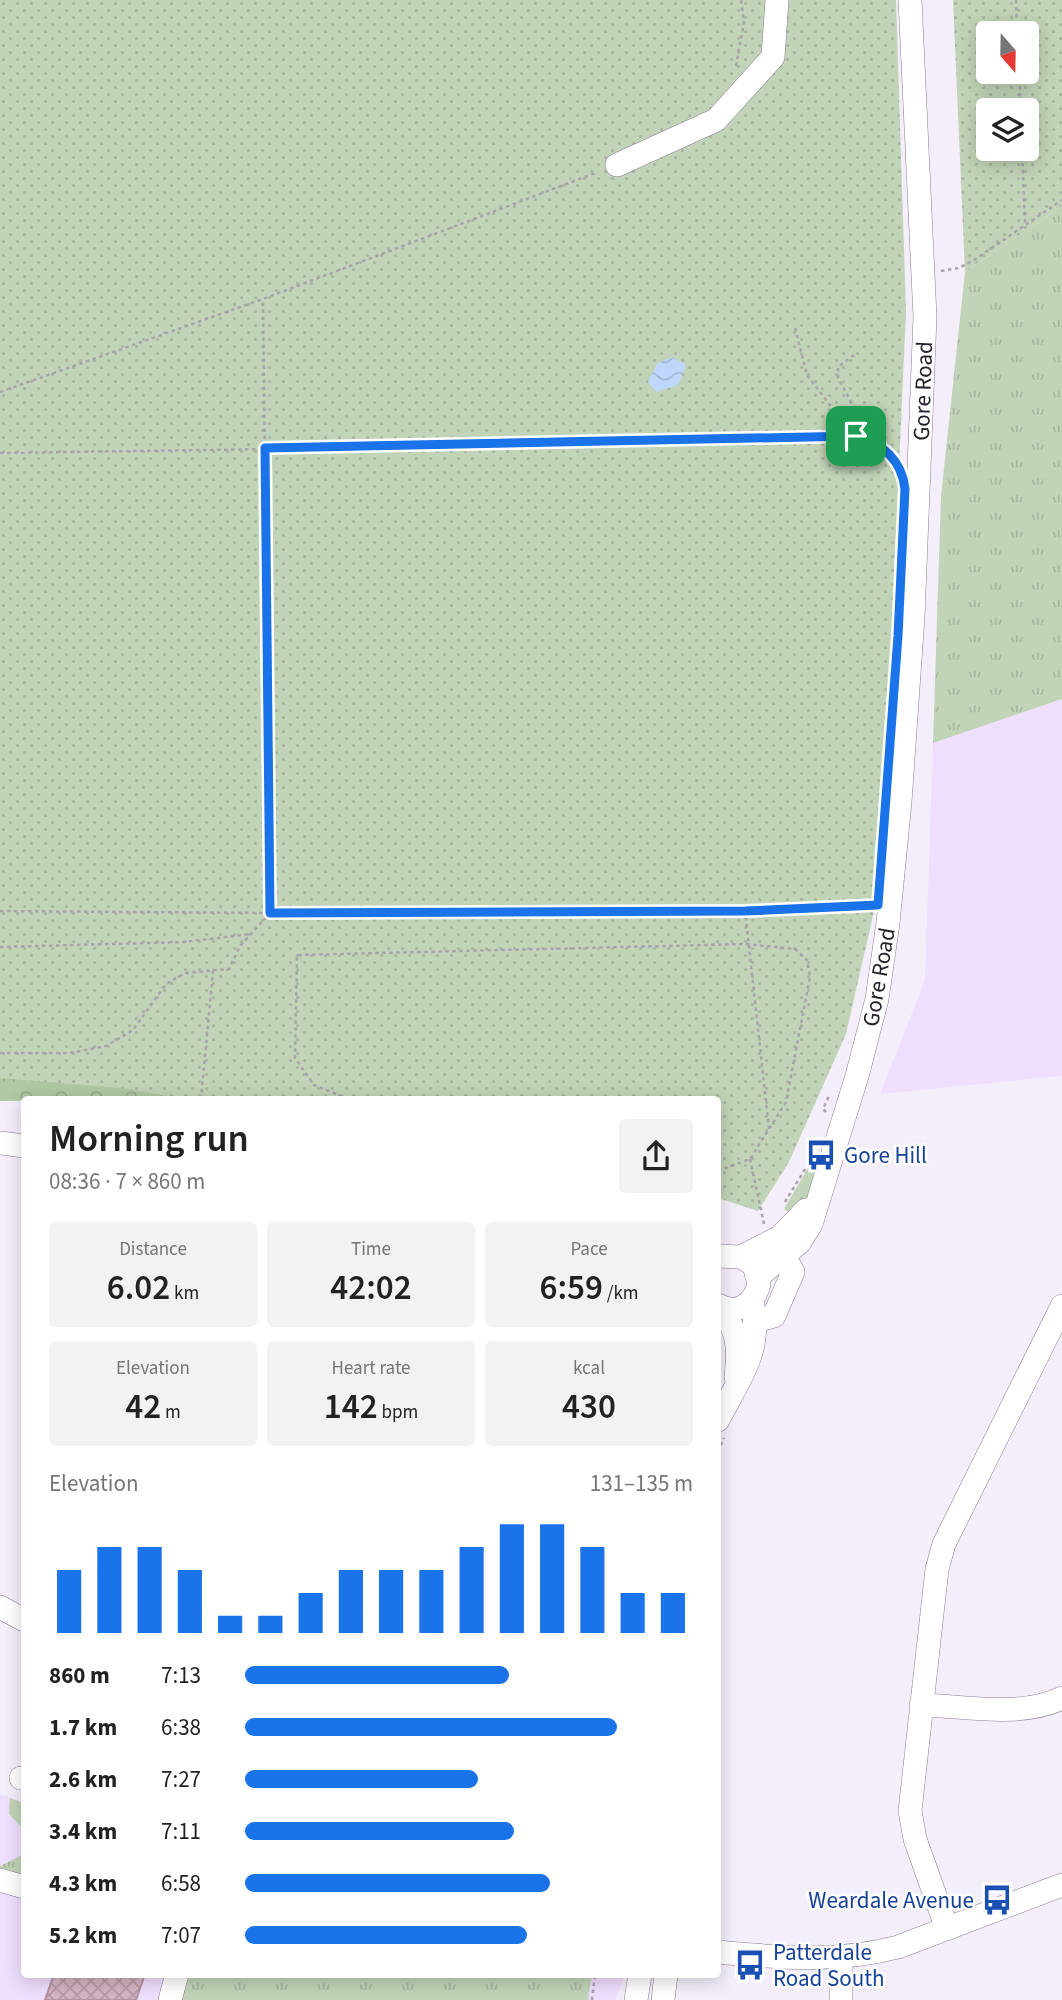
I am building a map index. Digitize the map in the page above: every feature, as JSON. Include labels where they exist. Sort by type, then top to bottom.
[{"type":"street","points":[[617,165],[716,120],[772,57],[777,0]]},
{"type":"street","name":"Gore Road","points":[[759,1276],[784,1257],[811,1224],[864,1051],[888,923],[913,617],[925,347],[924,274],[910,0]]},
{"type":"street","points":[[0,1143],[21,1146]]},
{"type":"street","name":"Gore Road","points":[[725,1257],[767,1246],[789,1230],[820,1192]]},
{"type":"street","points":[[721,1414],[751,1359],[754,1311],[759,1284],[754,1265],[725,1257]]},
{"type":"street","points":[[721,1307],[774,1316],[793,1272],[784,1257]]},
{"type":"street","points":[[947,1929],[911,1820],[933,1592],[942,1551],[1062,1306]]},
{"type":"street","points":[[721,1309],[730,1319],[736,1333],[738,1357],[735,1387]]},
{"type":"street","points":[[0,1608],[21,1618]]},
{"type":"street","points":[[920,1705],[1023,1708],[1062,1698]]},
{"type":"street","points":[[0,1880],[21,1886]]},
{"type":"street","points":[[721,1952],[789,1958],[841,1958],[898,1947],[1062,1885]]},
{"type":"street","points":[[841,1958],[841,2000]]},
{"type":"street","points":[[170,2000],[176,1978]]},
{"type":"street","points":[[636,2000],[639,1978]]},
{"type":"street","points":[[663,2000],[666,1978]]},
{"type":"path","points":[[736,69],[744,22],[741,0]]},
{"type":"path","points":[[1016,0],[1017,21]]},
{"type":"path","points":[[1022,161],[1025,225]]},
{"type":"path","points":[[0,392],[263,299],[617,165]]},
{"type":"path","points":[[924,274],[959,268],[1062,200]]},
{"type":"path","points":[[0,1053],[70,1053],[106,1046],[133,1030],[166,984],[185,973],[229,969],[240,946],[270,913],[263,299]]},
{"type":"path","points":[[796,328],[807,374],[836,412],[843,435]]},
{"type":"path","points":[[854,355],[839,365],[837,374],[861,420],[874,425],[878,419],[878,411]]},
{"type":"path","points":[[856,436],[861,420]]},
{"type":"path","points":[[0,453],[471,446],[843,435],[856,436],[883,448],[903,474]]},
{"type":"path","points":[[0,911],[745,911],[878,905]]},
{"type":"path","points":[[745,911],[746,944],[769,1129]]},
{"type":"path","points":[[0,947],[184,942],[251,934]]},
{"type":"path","points":[[342,1096],[314,1085],[295,1058],[297,956],[746,944],[795,949],[807,960],[810,976],[786,1102],[750,1159],[721,1167]]},
{"type":"path","points":[[201,1096],[213,971]]},
{"type":"path","points":[[750,1159],[765,1231]]},
{"type":"path","points":[[592,2000],[595,1978]]},
{"type":"shaded area","points":[[1062,699],[1062,1076],[880,1094],[925,980],[933,743]]},
{"type":"shaded area","points":[[0,1794],[21,1802],[21,1978],[624,1978],[615,2000],[0,2000]]},
{"type":"green space","points":[[0,0],[896,0],[906,312],[880,885],[846,1034],[789,1162],[758,1211],[721,1199],[721,1096],[165,1096],[130,1089],[0,1078]]},
{"type":"green space","points":[[953,0],[1062,0],[1062,206],[965,272]]},
{"type":"green space","points":[[1062,206],[1062,699],[933,743],[941,496],[965,272]]},
{"type":"green space","points":[[0,1068],[91,1075],[172,1096],[21,1096],[21,1101],[0,1101]]},
{"type":"green space","points":[[811,1163],[816,1164],[809,1192],[802,1205],[791,1215],[784,1209]]},
{"type":"green space","points":[[10,1798],[21,1802],[21,1827],[9,1814]]},
{"type":"green space","points":[[21,1856],[21,1881],[0,1875],[0,1866]]},
{"type":"green space","points":[[182,1978],[591,1978],[588,2000],[175,2000]]},
{"type":"water","points":[[672,357],[686,365],[678,385],[656,392],[648,382],[657,364]]},
{"type":"building","points":[[53,1978],[144,1978],[136,2000],[45,2000]]},
{"type":"place","name":"Gore Hill","points":[[821,1155]]},
{"type":"place","name":"Weardale Avenue","points":[[997,1900]]},
{"type":"place","name":"Patterdale Road South","points":[[750,1965]]},
{"type":"route","points":[[856,436],[866,438],[891,455],[903,474],[905,489],[898,636],[878,905],[745,911],[270,913],[265,448],[471,446],[856,436]]}]
